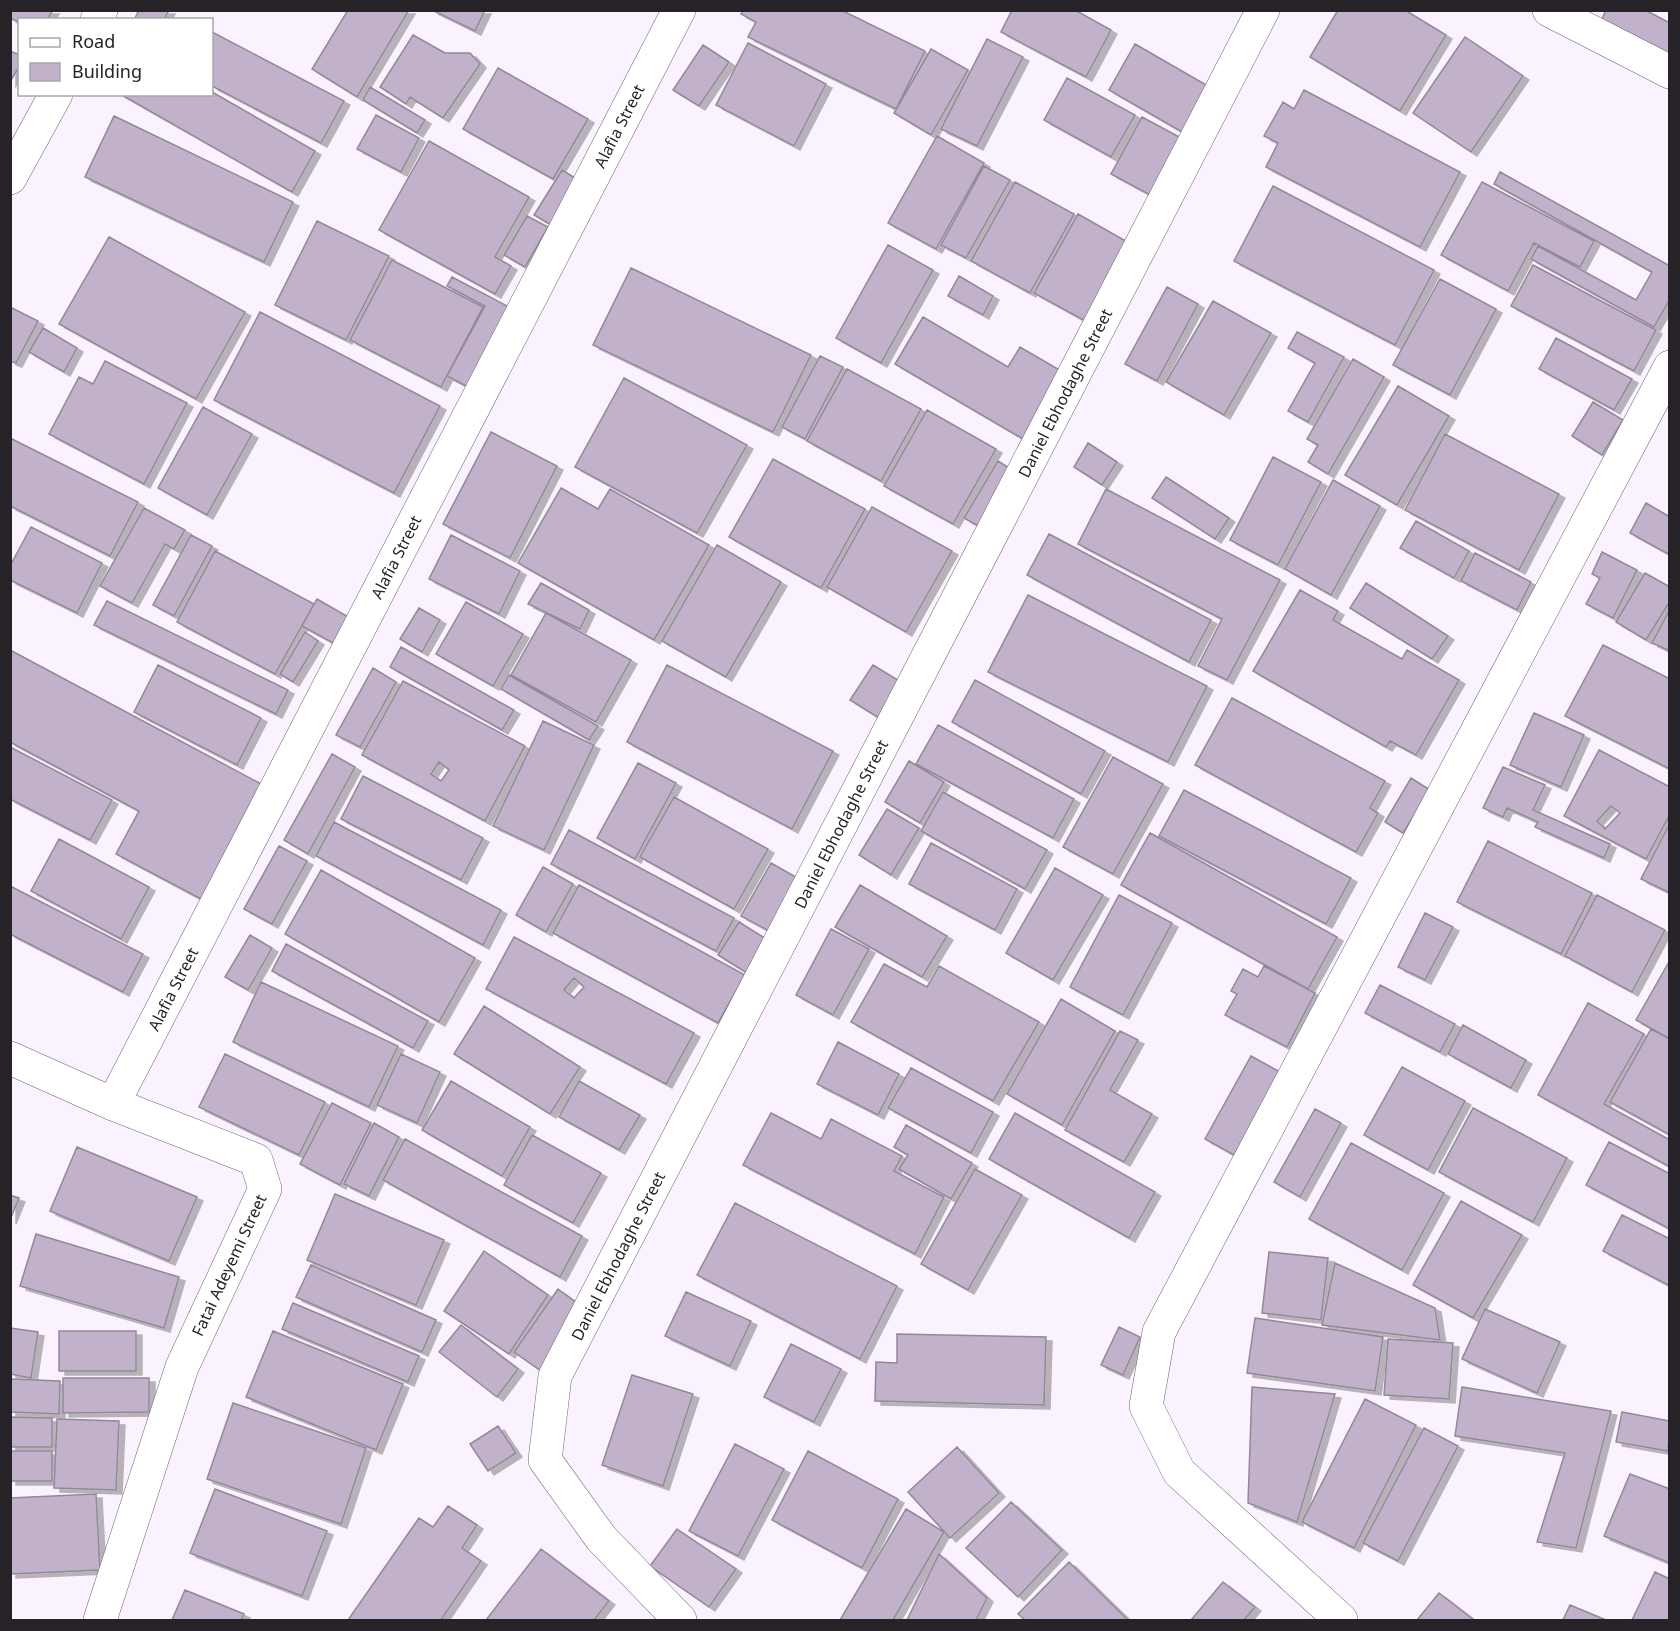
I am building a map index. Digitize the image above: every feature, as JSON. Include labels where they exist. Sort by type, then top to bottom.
[{"type":"street","name":"Alafia Street","points":[[113,1104],[679,10]]},
{"type":"street","name":"Daniel Ebhodaghe Street","points":[[680,1620],[601,1538],[545,1460],[555,1376],[1263,10]]},
{"type":"street","points":[[1549,10],[1670,72]]},
{"type":"street","points":[[10,178],[55,96]]},
{"type":"street","points":[[1341,1620],[1179,1472],[1146,1406],[1159,1332],[1670,367]]},
{"type":"street","name":"Fatai Adeyemi Street","points":[[10,1058],[113,1104],[256,1160],[265,1189],[182,1367],[100,1620]]},
{"type":"building","points":[[10,10],[53,10],[48,18],[18,18],[18,22],[10,18]]},
{"type":"building","points":[[139,10],[169,10],[165,18],[135,18]]},
{"type":"building","points":[[348,10],[409,10],[357,97],[312,69]]},
{"type":"building","points":[[432,10],[485,10],[475,31]]},
{"type":"building","points":[[743,10],[841,10],[925,51],[896,109],[748,37],[756,22],[741,14]]},
{"type":"building","points":[[1012,10],[1075,10],[1111,30],[1086,77],[1001,32]]},
{"type":"building","points":[[1338,10],[1405,10],[1446,35],[1400,111],[1310,57]]},
{"type":"building","points":[[1606,10],[1645,10],[1670,23],[1670,54],[1602,19]]},
{"type":"building","points":[[213,33],[344,101],[321,143],[213,87]]},
{"type":"building","points":[[413,35],[445,53],[470,53],[480,64],[443,118],[410,97],[406,104],[380,87]]},
{"type":"building","points":[[1465,37],[1523,76],[1471,152],[1413,113]]},
{"type":"building","points":[[987,39],[1023,57],[977,146],[941,129]]},
{"type":"building","points":[[748,43],[826,84],[794,146],[716,105]]},
{"type":"building","points":[[1135,44],[1215,90],[1189,136],[1109,90]]},
{"type":"building","points":[[703,45],[729,62],[699,106],[673,90]]},
{"type":"building","points":[[931,49],[968,70],[931,135],[894,113]]},
{"type":"building","points":[[10,51],[18,54],[18,68],[10,82]]},
{"type":"building","points":[[498,68],[588,119],[553,179],[463,129]]},
{"type":"building","points":[[1067,78],[1135,115],[1111,157],[1044,120]]},
{"type":"building","points":[[370,87],[425,120],[417,133],[363,100]]},
{"type":"building","points":[[1304,90],[1460,172],[1420,247],[1266,167],[1278,143],[1264,136],[1283,102],[1294,109]]},
{"type":"building","points":[[213,93],[315,151],[292,192],[124,96],[213,96]]},
{"type":"building","points":[[376,115],[419,138],[401,172],[357,149]]},
{"type":"building","points":[[114,116],[293,202],[264,262],[85,177]]},
{"type":"building","points":[[1142,117],[1185,140],[1154,197],[1111,174]]},
{"type":"building","points":[[937,136],[984,163],[936,249],[888,223]]},
{"type":"building","points":[[429,141],[529,197],[495,257],[511,266],[495,294],[379,230]]},
{"type":"building","points":[[984,166],[1010,180],[966,258],[941,245]]},
{"type":"building","points":[[562,170],[580,181],[553,226],[534,215]]},
{"type":"building","points":[[1500,172],[1670,266],[1670,299],[1654,327],[1531,259],[1538,246],[1636,300],[1652,272],[1494,184]]},
{"type":"building","points":[[1015,182],[1074,214],[1030,293],[971,261]]},
{"type":"building","points":[[1482,182],[1594,241],[1580,267],[1534,243],[1508,291],[1441,255]]},
{"type":"building","points":[[1273,186],[1434,270],[1395,345],[1234,261]]},
{"type":"building","points":[[1078,214],[1131,244],[1087,322],[1034,293]]},
{"type":"building","points":[[527,216],[548,227],[525,267],[504,255]]},
{"type":"building","points":[[317,221],[389,256],[346,340],[275,305]]},
{"type":"building","points":[[109,237],[245,312],[196,399],[59,324]]},
{"type":"building","points":[[888,245],[933,270],[881,363],[836,338]]},
{"type":"building","points":[[392,260],[483,307],[441,387],[350,340]]},
{"type":"building","points":[[1533,265],[1656,330],[1634,371],[1511,306]]},
{"type":"building","points":[[631,268],[811,355],[773,432],[593,345]]},
{"type":"building","points":[[959,276],[993,296],[983,315],[948,296]]},
{"type":"building","points":[[452,277],[511,308],[468,387],[447,376],[485,306],[447,286]]},
{"type":"building","points":[[1440,279],[1496,309],[1450,395],[1393,365]]},
{"type":"building","points":[[1167,287],[1198,304],[1157,381],[1125,364]]},
{"type":"building","points":[[1213,301],[1271,333],[1224,415],[1166,382]]},
{"type":"building","points":[[10,307],[38,321],[16,363],[10,361]]},
{"type":"building","points":[[260,312],[440,406],[394,493],[214,400]]},
{"type":"building","points":[[923,317],[1008,367],[1020,347],[1063,372],[1023,439],[895,364]]},
{"type":"building","points":[[43,328],[77,348],[64,372],[29,352]]},
{"type":"building","points":[[1297,332],[1344,357],[1308,422],[1288,411],[1315,363],[1288,348]]},
{"type":"building","points":[[1556,338],[1632,379],[1614,410],[1539,369]]},
{"type":"building","points":[[820,356],[843,367],[805,439],[782,427]]},
{"type":"building","points":[[1353,359],[1384,377],[1328,474],[1308,462],[1318,445],[1307,439]]},
{"type":"building","points":[[105,361],[187,403],[144,484],[49,434],[79,377],[93,384]]},
{"type":"building","points":[[847,369],[921,409],[881,481],[807,441]]},
{"type":"building","points":[[624,378],[747,445],[697,533],[575,467]]},
{"type":"building","points":[[1398,386],[1449,416],[1397,505],[1345,475]]},
{"type":"building","points":[[1593,402],[1623,420],[1602,455],[1572,436]]},
{"type":"building","points":[[203,407],[252,434],[207,515],[158,488]]},
{"type":"building","points":[[927,410],[996,449],[953,524],[884,486]]},
{"type":"building","points":[[491,432],[557,466],[510,558],[443,524]]},
{"type":"building","points":[[1445,434],[1559,494],[1519,570],[1405,510]]},
{"type":"building","points":[[10,438],[138,502],[110,556],[10,506]]},
{"type":"building","points":[[1088,443],[1117,462],[1102,485],[1074,467]]},
{"type":"building","points":[[1273,457],[1321,482],[1278,565],[1230,540]]},
{"type":"building","points":[[773,459],[865,509],[821,588],[729,537]]},
{"type":"building","points":[[998,461],[1014,471],[982,528],[964,518]]},
{"type":"building","points":[[1166,477],[1229,518],[1215,539],[1152,498]]},
{"type":"building","points":[[1333,480],[1380,506],[1331,595],[1285,569]]},
{"type":"building","points":[[561,488],[598,509],[610,489],[709,545],[654,640],[518,563]]},
{"type":"building","points":[[1106,489],[1280,580],[1227,680],[1198,666],[1222,619],[1078,544]]},
{"type":"building","points":[[1646,503],[1670,517],[1670,555],[1630,533]]},
{"type":"building","points":[[872,507],[952,551],[906,632],[827,587]]},
{"type":"building","points":[[144,508],[185,530],[174,549],[165,544],[132,603],[100,586]]},
{"type":"building","points":[[1416,521],[1469,551],[1454,578],[1400,548]]},
{"type":"building","points":[[31,527],[102,563],[77,613],[10,580],[10,566]]},
{"type":"building","points":[[1049,534],[1211,620],[1189,662],[1027,575]]},
{"type":"building","points":[[191,535],[212,546],[174,616],[153,605]]},
{"type":"building","points":[[451,535],[520,571],[499,614],[429,579]]},
{"type":"building","points":[[717,545],[781,582],[726,677],[662,641]]},
{"type":"building","points":[[215,551],[314,604],[275,674],[177,622]]},
{"type":"building","points":[[1602,552],[1637,570],[1613,618],[1586,604],[1600,578],[1592,574]]},
{"type":"building","points":[[1475,553],[1531,582],[1517,610],[1461,581]]},
{"type":"building","points":[[1645,573],[1670,587],[1670,601],[1646,640],[1616,622]]},
{"type":"building","points":[[541,583],[589,610],[580,629],[528,604]]},
{"type":"building","points":[[1366,583],[1448,636],[1432,659],[1350,608]]},
{"type":"building","points":[[1300,590],[1338,611],[1333,620],[1402,659],[1407,650],[1459,680],[1416,755],[1390,741],[1386,747],[1253,671]]},
{"type":"building","points":[[1028,595],[1207,686],[1168,762],[988,672]]},
{"type":"building","points":[[317,599],[350,618],[335,644],[302,626]]},
{"type":"building","points":[[107,601],[288,690],[276,714],[94,625]]},
{"type":"building","points":[[466,602],[523,634],[493,686],[436,654]]},
{"type":"building","points":[[419,608],[440,620],[422,652],[400,639]]},
{"type":"building","points":[[1670,609],[1670,651],[1652,643]]},
{"type":"building","points":[[546,613],[631,660],[596,722],[511,675]]},
{"type":"building","points":[[305,632],[318,641],[293,682],[280,674]]},
{"type":"building","points":[[1603,645],[1670,679],[1670,769],[1565,716]]},
{"type":"building","points":[[401,647],[514,710],[502,730],[390,667]]},
{"type":"building","points":[[10,650],[263,785],[201,899],[116,854],[139,811],[10,742]]},
{"type":"building","points":[[158,665],[261,718],[237,765],[134,712]]},
{"type":"building","points":[[667,665],[833,751],[792,829],[627,742]]},
{"type":"building","points":[[873,665],[901,682],[879,718],[850,700]]},
{"type":"building","points":[[373,668],[396,682],[360,747],[336,735]]},
{"type":"building","points":[[509,675],[598,726],[589,740],[501,689]]},
{"type":"building","points":[[975,680],[1105,751],[1081,794],[952,722]]},
{"type":"building","points":[[403,681],[525,746],[485,821],[362,755]],"holes":[[[439,762],[449,770],[441,781],[431,774]]]},
{"type":"building","points":[[1232,698],[1385,781],[1370,808],[1378,813],[1356,852],[1195,765]]},
{"type":"building","points":[[1534,713],[1584,735],[1561,787],[1510,765]]},
{"type":"building","points":[[543,721],[594,745],[544,850],[493,826]]},
{"type":"building","points":[[938,725],[1074,799],[1053,838],[916,764]]},
{"type":"building","points":[[10,747],[112,800],[90,840],[10,799]]},
{"type":"building","points":[[1599,750],[1670,787],[1670,814],[1646,859],[1564,816]],"holes":[[[1611,806],[1620,813],[1605,829],[1597,821]]]},
{"type":"building","points":[[332,754],[355,767],[308,854],[284,840]]},
{"type":"building","points":[[1113,757],[1163,784],[1113,874],[1063,847]]},
{"type":"building","points":[[909,761],[944,782],[920,823],[885,802]]},
{"type":"building","points":[[638,763],[676,783],[635,859],[597,838]]},
{"type":"building","points":[[1503,767],[1545,785],[1533,810],[1610,844],[1604,858],[1535,827],[1538,822],[1507,808],[1503,817],[1483,808]]},
{"type":"building","points":[[363,776],[483,838],[461,880],[341,819]]},
{"type":"building","points":[[1411,778],[1430,790],[1403,833],[1385,822]]},
{"type":"building","points":[[1184,790],[1351,878],[1326,924],[1159,836]]},
{"type":"building","points":[[943,792],[1047,850],[1025,889],[921,831]]},
{"type":"building","points":[[674,797],[768,849],[734,909],[640,857]]},
{"type":"building","points":[[887,809],[919,828],[891,875],[859,855]]},
{"type":"building","points":[[334,822],[501,910],[483,945],[316,856]]},
{"type":"building","points":[[1670,823],[1670,893],[1641,879]]},
{"type":"building","points":[[569,830],[734,918],[716,951],[551,864]]},
{"type":"building","points":[[1150,833],[1337,937],[1308,989],[1121,885]]},
{"type":"building","points":[[59,839],[149,887],[121,939],[31,891]]},
{"type":"building","points":[[1488,841],[1592,893],[1561,954],[1457,902]]},
{"type":"building","points":[[931,843],[1017,889],[995,930],[909,884]]},
{"type":"building","points":[[279,846],[307,861],[272,924],[244,909]]},
{"type":"building","points":[[771,863],[801,880],[771,932],[741,916]]},
{"type":"building","points":[[543,867],[573,884],[546,932],[516,915]]},
{"type":"building","points":[[1055,868],[1103,895],[1053,980],[1006,953]]},
{"type":"building","points":[[321,870],[475,958],[439,1022],[285,934]]},
{"type":"building","points":[[579,885],[745,975],[718,1023],[553,933]]},
{"type":"building","points":[[860,885],[947,936],[922,977],[835,927]]},
{"type":"building","points":[[10,886],[143,954],[123,992],[10,934]]},
{"type":"building","points":[[1119,895],[1172,923],[1123,1015],[1070,987]]},
{"type":"building","points":[[1597,895],[1665,930],[1632,992],[1565,956]]},
{"type":"building","points":[[1425,913],[1453,927],[1425,980],[1398,967]]},
{"type":"building","points":[[739,922],[768,940],[747,973],[718,955]]},
{"type":"building","points":[[831,929],[869,949],[833,1015],[796,995]]},
{"type":"building","points":[[250,935],[272,948],[248,990],[225,977]]},
{"type":"building","points":[[514,937],[694,1033],[666,1084],[486,989]],"holes":[[[574,978],[584,987],[574,998],[564,990]]]},
{"type":"building","points":[[286,944],[428,1021],[413,1048],[272,971]]},
{"type":"building","points":[[1670,960],[1670,1039],[1636,1020]]},
{"type":"building","points":[[884,964],[927,987],[939,966],[1039,1022],[993,1101],[851,1022]]},
{"type":"building","points":[[1264,966],[1315,993],[1287,1047],[1225,1015],[1237,994],[1231,991],[1243,969],[1258,977]]},
{"type":"building","points":[[261,982],[398,1046],[369,1107],[233,1042]]},
{"type":"building","points":[[1380,985],[1455,1024],[1440,1052],[1365,1013]]},
{"type":"building","points":[[1061,999],[1115,1031],[1062,1125],[1007,1094]]},
{"type":"building","points":[[1588,1003],[1644,1034],[1604,1104],[1670,1140],[1670,1167],[1538,1095]]},
{"type":"building","points":[[484,1006],[580,1067],[550,1114],[454,1054]]},
{"type":"building","points":[[1463,1025],[1526,1060],[1511,1088],[1448,1054]]},
{"type":"building","points":[[1651,1029],[1670,1039],[1670,1135],[1610,1102]]},
{"type":"building","points":[[1120,1031],[1138,1040],[1110,1090],[1152,1114],[1124,1162],[1065,1130]]},
{"type":"building","points":[[838,1042],[899,1074],[878,1115],[817,1084]]},
{"type":"building","points":[[225,1054],[325,1102],[299,1155],[199,1107]]},
{"type":"building","points":[[401,1054],[440,1072],[417,1123],[377,1105]]},
{"type":"building","points":[[1251,1056],[1280,1072],[1234,1155],[1205,1139]]},
{"type":"building","points":[[1402,1067],[1465,1101],[1428,1170],[1364,1135]]},
{"type":"building","points":[[911,1068],[993,1112],[971,1153],[888,1108]]},
{"type":"building","points":[[451,1081],[530,1127],[502,1176],[422,1130]]},
{"type":"building","points":[[579,1081],[640,1115],[619,1150],[559,1117]]},
{"type":"building","points":[[332,1103],[371,1123],[340,1185],[300,1164]]},
{"type":"building","points":[[1473,1108],[1567,1158],[1533,1222],[1439,1172]]},
{"type":"building","points":[[1315,1109],[1341,1123],[1300,1197],[1274,1182]]},
{"type":"building","points":[[771,1113],[821,1139],[831,1119],[902,1156],[894,1171],[944,1197],[915,1254],[743,1165]]},
{"type":"building","points":[[1015,1113],[1155,1192],[1129,1238],[989,1159]]},
{"type":"building","points":[[374,1123],[399,1137],[369,1196],[344,1184]]},
{"type":"building","points":[[906,1125],[972,1163],[951,1199],[899,1169],[908,1155],[894,1147]]},
{"type":"building","points":[[532,1135],[601,1173],[573,1223],[504,1185]]},
{"type":"building","points":[[405,1139],[582,1236],[560,1277],[383,1180]]},
{"type":"building","points":[[1609,1142],[1670,1174],[1670,1229],[1586,1185]]},
{"type":"building","points":[[1351,1143],[1444,1193],[1402,1270],[1309,1219]]},
{"type":"building","points":[[77,1147],[197,1197],[169,1261],[50,1211]]},
{"type":"building","points":[[975,1169],[1022,1195],[968,1290],[921,1264]]},
{"type":"building","points":[[335,1194],[444,1240],[416,1305],[307,1260]]},
{"type":"building","points":[[10,1195],[19,1198],[10,1220]]},
{"type":"building","points":[[1461,1201],[1522,1235],[1473,1318],[1413,1285]]},
{"type":"building","points":[[735,1203],[897,1286],[860,1359],[697,1275]]},
{"type":"building","points":[[1622,1215],[1670,1239],[1670,1286],[1603,1251]]},
{"type":"building","points":[[36,1234],[179,1277],[164,1328],[20,1286]]},
{"type":"building","points":[[484,1251],[548,1295],[509,1354],[444,1311]]},
{"type":"building","points":[[1269,1252],[1328,1258],[1321,1320],[1262,1313]]},
{"type":"building","points":[[1335,1263],[1435,1308],[1440,1340],[1322,1325]]},
{"type":"building","points":[[311,1265],[436,1320],[422,1352],[296,1297]]},
{"type":"building","points":[[558,1289],[585,1309],[541,1371],[514,1352]]},
{"type":"building","points":[[686,1292],[751,1321],[730,1366],[665,1336]]},
{"type":"building","points":[[293,1303],[419,1356],[408,1382],[282,1329]]},
{"type":"building","points":[[1485,1309],[1560,1342],[1537,1393],[1462,1359]]},
{"type":"building","points":[[1255,1318],[1383,1337],[1375,1391],[1247,1373]]},
{"type":"building","points":[[461,1325],[518,1369],[497,1397],[439,1352]]},
{"type":"building","points":[[1119,1327],[1140,1337],[1123,1375],[1101,1365]]},
{"type":"building","points":[[10,1328],[38,1332],[31,1378],[10,1374]]},
{"type":"building","points":[[59,1331],[136,1331],[136,1371],[59,1371]]},
{"type":"building","points":[[273,1331],[403,1384],[376,1450],[246,1397]]},
{"type":"building","points":[[897,1334],[1046,1337],[1044,1405],[875,1401],[876,1362],[897,1363]]},
{"type":"building","points":[[1388,1339],[1453,1343],[1449,1399],[1384,1395]]},
{"type":"building","points":[[791,1344],[841,1369],[814,1422],[764,1397]]},
{"type":"building","points":[[632,1375],[693,1394],[663,1486],[602,1465]]},
{"type":"building","points":[[63,1378],[149,1378],[149,1412],[63,1413]]},
{"type":"building","points":[[10,1379],[60,1381],[59,1414],[10,1412]]},
{"type":"building","points":[[1252,1387],[1335,1394],[1297,1522],[1248,1503]]},
{"type":"building","points":[[1462,1387],[1611,1411],[1576,1548],[1537,1542],[1565,1453],[1455,1436]]},
{"type":"building","points":[[1365,1399],[1416,1425],[1354,1548],[1302,1522]]},
{"type":"building","points":[[233,1403],[366,1448],[341,1524],[207,1479]]},
{"type":"building","points":[[1622,1412],[1670,1421],[1668,1451],[1616,1442]]},
{"type":"building","points":[[10,1417],[52,1418],[52,1447],[10,1447]]},
{"type":"building","points":[[57,1419],[119,1421],[116,1490],[54,1488]]},
{"type":"building","points":[[498,1426],[516,1453],[488,1471],[470,1444]]},
{"type":"building","points":[[1424,1428],[1458,1446],[1398,1561],[1363,1543]]},
{"type":"building","points":[[735,1444],[784,1469],[738,1556],[689,1531]]},
{"type":"building","points":[[957,1447],[999,1493],[950,1538],[908,1492]]},
{"type":"building","points":[[10,1451],[52,1451],[52,1481],[10,1481]]},
{"type":"building","points":[[808,1451],[898,1499],[862,1568],[772,1520]]},
{"type":"building","points":[[1630,1474],[1670,1489],[1670,1563],[1604,1536]]},
{"type":"building","points":[[215,1489],[327,1531],[302,1596],[190,1553]]},
{"type":"building","points":[[96,1494],[100,1570],[10,1574],[10,1498]]},
{"type":"building","points":[[1011,1502],[1062,1550],[1018,1597],[966,1548]]},
{"type":"building","points":[[448,1506],[477,1525],[462,1548],[481,1561],[441,1620],[348,1620],[419,1518],[433,1527]]},
{"type":"building","points":[[906,1509],[944,1532],[893,1620],[840,1620]]},
{"type":"building","points":[[677,1529],[736,1569],[709,1607],[650,1566]]},
{"type":"building","points":[[541,1549],[609,1601],[594,1620],[486,1620]]},
{"type":"building","points":[[939,1554],[987,1598],[976,1620],[907,1620]]},
{"type":"building","points":[[1069,1562],[1128,1620],[1025,1620],[1018,1614]]},
{"type":"building","points":[[1655,1572],[1670,1579],[1670,1620],[1632,1620]]},
{"type":"building","points":[[1223,1582],[1255,1607],[1244,1620],[1191,1620]]},
{"type":"building","points":[[185,1590],[244,1614],[241,1620],[172,1620]]},
{"type":"building","points":[[1439,1593],[1474,1620],[1417,1620]]},
{"type":"building","points":[[1570,1605],[1606,1620],[1563,1620]]}]
